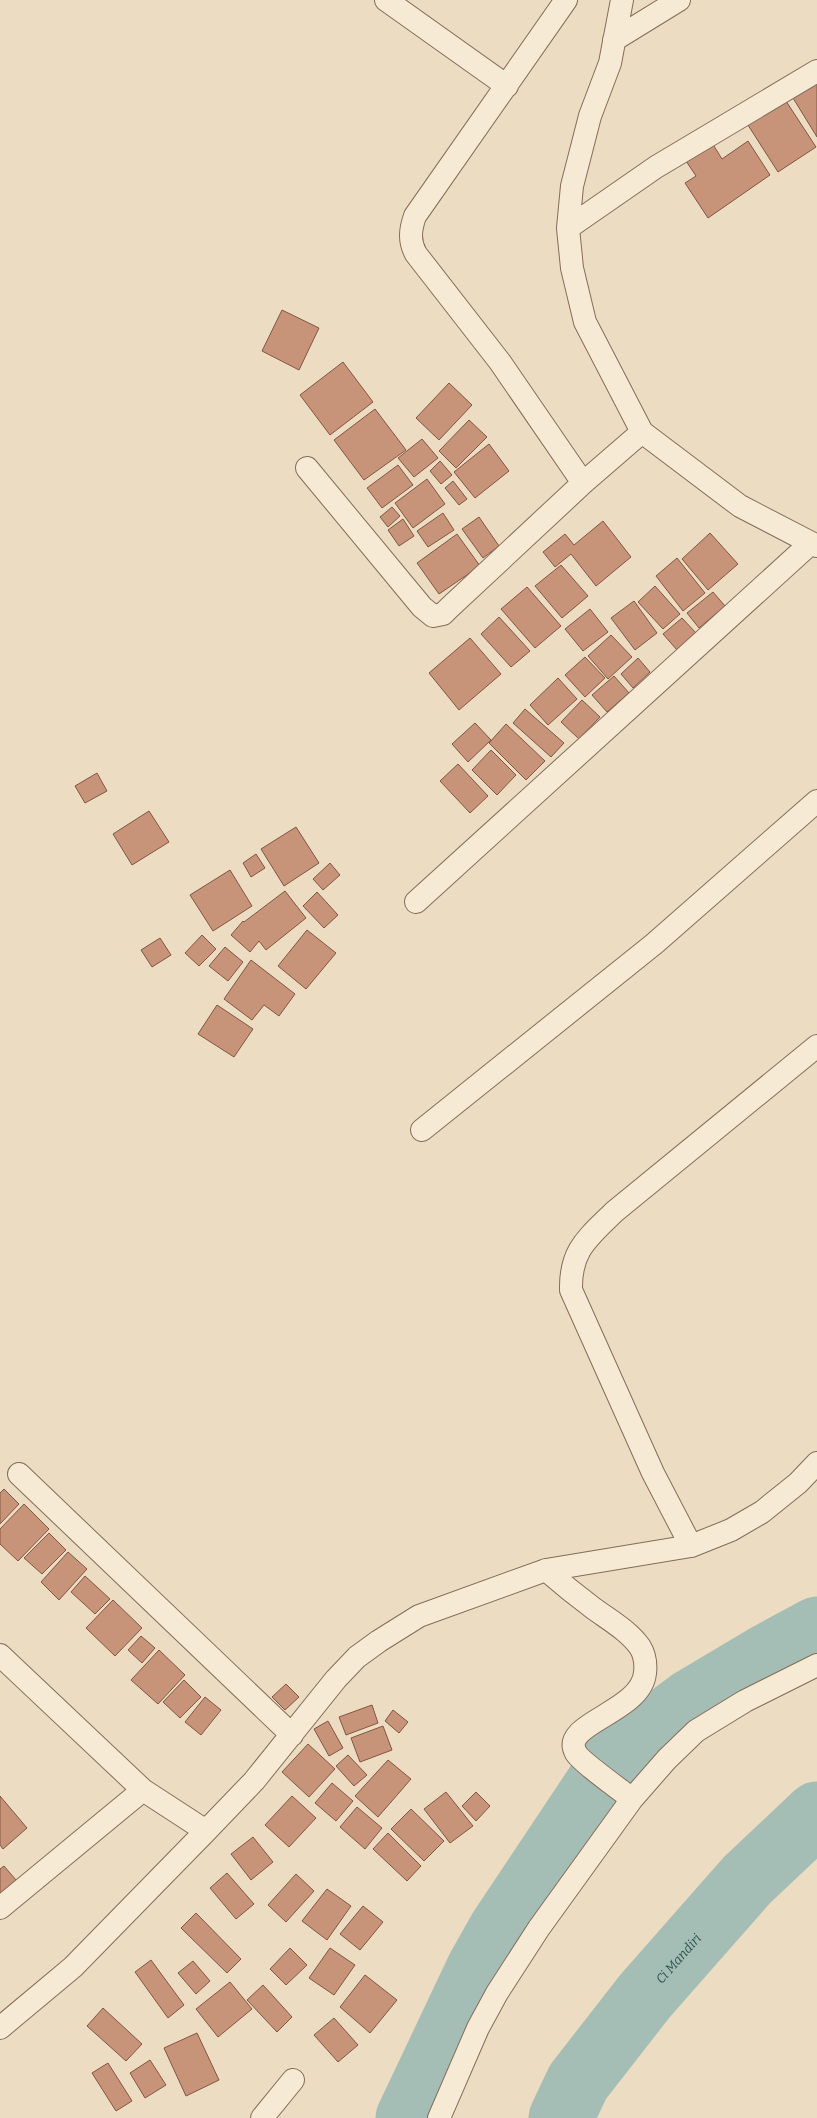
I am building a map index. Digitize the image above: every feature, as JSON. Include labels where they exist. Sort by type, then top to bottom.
[{"type":"street","points":[[386,0],[507,86]]},
{"type":"street","points":[[566,0],[415,216],[410,232],[411,244],[433,277],[500,362],[582,483]]},
{"type":"street","points":[[416,902],[814,545],[740,506],[642,432],[585,322],[572,268],[568,228],[572,186],[590,116],[610,62],[622,0]]},
{"type":"street","points":[[614,40],[679,0]]},
{"type":"street","points":[[568,228],[656,167],[817,71]]},
{"type":"street","points":[[307,468],[422,607],[433,616],[443,614],[582,483],[642,432]]},
{"type":"street","points":[[422,1130],[654,944],[817,801]]},
{"type":"street","points":[[691,1546],[653,1473],[571,1290],[571,1273],[573,1262],[592,1234],[614,1212],[817,1046]]},
{"type":"street","points":[[0,2028],[73,1967],[206,1831],[254,1781],[346,1668],[357,1657],[378,1641],[418,1616],[546,1570],[691,1546],[731,1530],[762,1512],[798,1483],[817,1462]]},
{"type":"street","points":[[19,1474],[292,1735]]},
{"type":"street","points":[[546,1570],[627,1633],[639,1646],[645,1661],[645,1680],[640,1688],[622,1706],[585,1727],[579,1732],[573,1742],[576,1754],[632,1799]]},
{"type":"street","points":[[0,1655],[143,1790],[206,1831]]},
{"type":"street","points":[[439,2118],[478,2028],[497,1993],[540,1928],[632,1799],[667,1759],[696,1731],[745,1701],[817,1665]]},
{"type":"street","points":[[0,1908],[143,1790]]},
{"type":"street","points":[[262,2118],[293,2080]]},
{"type":"building","points":[[817,83],[817,137],[793,98]]},
{"type":"building","points":[[784,98],[816,147],[778,172],[746,122]]},
{"type":"building","points":[[748,141],[770,175],[708,218],[685,183],[696,176],[686,161],[712,143],[722,159]]},
{"type":"building","points":[[282,310],[319,328],[299,370],[262,351]]},
{"type":"building","points":[[343,362],[373,402],[330,435],[300,395]]},
{"type":"building","points":[[449,383],[472,405],[439,440],[416,418]]},
{"type":"building","points":[[375,409],[406,450],[364,480],[334,440]]},
{"type":"building","points":[[469,420],[487,437],[456,468],[439,451]]},
{"type":"building","points":[[422,439],[438,458],[414,477],[398,458]]},
{"type":"building","points":[[489,444],[509,471],[475,498],[454,472]]},
{"type":"building","points":[[440,461],[452,475],[441,484],[430,471]]},
{"type":"building","points":[[398,465],[413,485],[382,508],[367,488]]},
{"type":"building","points":[[427,479],[445,504],[413,528],[395,503]]},
{"type":"building","points":[[453,481],[467,499],[459,505],[445,488]]},
{"type":"building","points":[[392,507],[400,516],[388,527],[380,517]]},
{"type":"building","points":[[443,513],[454,530],[428,547],[417,531]]},
{"type":"building","points":[[479,517],[499,546],[483,558],[462,529]]},
{"type":"building","points":[[403,519],[414,536],[399,546],[388,530]]},
{"type":"building","points":[[603,521],[631,557],[596,586],[571,554],[555,567],[543,552],[565,534],[574,545]]},
{"type":"building","points":[[710,533],[738,564],[708,590],[682,559]]},
{"type":"building","points":[[457,534],[480,566],[439,594],[417,563]]},
{"type":"building","points":[[677,558],[705,593],[683,611],[656,576]]},
{"type":"building","points":[[561,565],[588,596],[562,618],[535,586]]},
{"type":"building","points":[[655,586],[680,614],[663,629],[638,602]]},
{"type":"building","points":[[527,587],[561,626],[535,648],[501,609]]},
{"type":"building","points":[[713,592],[725,606],[699,628],[687,613]]},
{"type":"building","points":[[634,601],[657,633],[635,650],[611,618]]},
{"type":"building","points":[[590,609],[608,632],[583,651],[565,629]]},
{"type":"building","points":[[499,617],[530,651],[511,667],[481,634]]},
{"type":"building","points":[[682,618],[696,633],[677,650],[663,634]]},
{"type":"building","points":[[611,635],[632,657],[608,679],[588,656]]},
{"type":"building","points":[[470,638],[501,674],[459,710],[429,673]]},
{"type":"building","points":[[585,657],[605,678],[585,697],[565,675]]},
{"type":"building","points":[[638,658],[650,672],[633,688],[621,674]]},
{"type":"building","points":[[614,676],[629,693],[607,712],[592,695]]},
{"type":"building","points":[[558,678],[577,699],[548,725],[530,705]]},
{"type":"building","points":[[582,700],[600,717],[579,739],[561,722]]},
{"type":"building","points":[[525,709],[564,743],[551,757],[513,723]]},
{"type":"building","points":[[475,723],[491,740],[468,762],[452,744]]},
{"type":"building","points":[[506,724],[545,761],[526,780],[489,743]]},
{"type":"building","points":[[491,750],[516,775],[497,795],[472,770]]},
{"type":"building","points":[[458,764],[488,796],[470,813],[440,781]]},
{"type":"building","points":[[97,773],[107,791],[85,803],[75,786]]},
{"type":"building","points":[[149,811],[169,842],[132,865],[113,834]]},
{"type":"building","points":[[296,827],[319,863],[284,886],[261,849]]},
{"type":"building","points":[[256,854],[265,868],[251,877],[243,863]]},
{"type":"building","points":[[330,863],[340,875],[323,890],[313,879]]},
{"type":"building","points":[[230,870],[252,906],[213,931],[190,895]]},
{"type":"building","points":[[285,891],[306,918],[266,950],[259,941],[250,952],[231,935],[243,921],[244,922]]},
{"type":"building","points":[[317,892],[338,915],[324,928],[303,906]]},
{"type":"building","points":[[307,930],[336,953],[306,989],[278,966]]},
{"type":"building","points":[[202,935],[216,949],[199,966],[185,953]]},
{"type":"building","points":[[160,938],[171,955],[152,967],[141,950]]},
{"type":"building","points":[[225,947],[243,962],[228,981],[209,966]]},
{"type":"building","points":[[251,960],[295,994],[279,1016],[264,1005],[252,1020],[224,999]]},
{"type":"building","points":[[217,1005],[253,1029],[234,1057],[198,1034]]},
{"type":"building","points":[[4,1489],[19,1504],[0,1524],[0,1493]]},
{"type":"building","points":[[24,1504],[49,1529],[18,1561],[0,1544],[0,1529]]},
{"type":"building","points":[[49,1533],[66,1550],[42,1574],[24,1558]]},
{"type":"building","points":[[68,1552],[87,1569],[59,1600],[41,1582]]},
{"type":"building","points":[[85,1576],[110,1599],[95,1614],[71,1592]]},
{"type":"building","points":[[113,1600],[142,1628],[115,1656],[86,1628]]},
{"type":"building","points":[[141,1636],[155,1648],[142,1663],[128,1650]]},
{"type":"building","points":[[159,1650],[185,1675],[158,1704],[131,1680]]},
{"type":"building","points":[[184,1680],[201,1697],[180,1718],[163,1702]]},
{"type":"building","points":[[286,1684],[299,1697],[285,1710],[272,1697]]},
{"type":"building","points":[[205,1697],[221,1710],[201,1735],[185,1722]]},
{"type":"building","points":[[372,1705],[378,1723],[346,1735],[339,1717]]},
{"type":"building","points":[[393,1710],[408,1722],[399,1733],[385,1721]]},
{"type":"building","points":[[328,1721],[343,1748],[329,1756],[314,1729]]},
{"type":"building","points":[[383,1726],[392,1750],[360,1762],[351,1738]]},
{"type":"building","points":[[308,1744],[335,1769],[309,1797],[282,1772]]},
{"type":"building","points":[[348,1755],[367,1775],[354,1786],[336,1766]]},
{"type":"building","points":[[388,1760],[411,1779],[378,1817],[355,1796]]},
{"type":"building","points":[[332,1783],[353,1801],[336,1821],[315,1803]]},
{"type":"building","points":[[446,1792],[473,1826],[450,1843],[424,1809]]},
{"type":"building","points":[[476,1792],[490,1806],[476,1821],[462,1806]]},
{"type":"building","points":[[0,1796],[27,1828],[3,1849],[0,1845]]},
{"type":"building","points":[[292,1796],[316,1818],[289,1847],[265,1825]]},
{"type":"building","points":[[357,1807],[382,1828],[365,1849],[340,1827]]},
{"type":"building","points":[[411,1809],[444,1841],[424,1861],[391,1829]]},
{"type":"building","points":[[388,1833],[421,1866],[407,1881],[373,1849]]},
{"type":"building","points":[[253,1837],[273,1862],[251,1880],[231,1854]]},
{"type":"building","points":[[4,1866],[22,1887],[0,1904],[0,1869]]},
{"type":"building","points":[[227,1873],[254,1904],[236,1919],[210,1888]]},
{"type":"building","points":[[296,1874],[314,1891],[286,1922],[268,1905]]},
{"type":"building","points":[[327,1889],[351,1906],[327,1940],[302,1921]]},
{"type":"building","points":[[363,1906],[383,1922],[360,1950],[340,1934]]},
{"type":"building","points":[[196,1913],[241,1959],[227,1973],[181,1928]]},
{"type":"building","points":[[290,1948],[307,1965],[286,1985],[270,1969]]},
{"type":"building","points":[[330,1948],[355,1965],[334,1995],[309,1978]]},
{"type":"building","points":[[151,1960],[184,2005],[168,2018],[135,1972]]},
{"type":"building","points":[[193,1961],[210,1981],[196,1994],[178,1973]]},
{"type":"building","points":[[365,1975],[397,2000],[370,2033],[340,2007]]},
{"type":"building","points":[[230,1982],[252,2009],[218,2037],[196,2009]]},
{"type":"building","points":[[263,1985],[292,2017],[277,2032],[247,2000]]},
{"type":"building","points":[[103,2008],[142,2044],[126,2061],[87,2026]]},
{"type":"building","points":[[334,2018],[358,2045],[338,2062],[314,2035]]},
{"type":"building","points":[[197,2033],[219,2080],[186,2096],[164,2048]]},
{"type":"building","points":[[150,2060],[166,2085],[145,2098],[130,2073]]},
{"type":"building","points":[[108,2063],[132,2101],[116,2111],[92,2073]]},
{"type":"waterway","points":[[408,2118],[479,1968],[501,1929],[615,1758],[690,1702],[769,1655],[817,1629]]},
{"type":"waterway","name":"Ci Mandiri","points":[[561,2118],[578,2082],[645,1996],[747,1880],[817,1814]]}]
